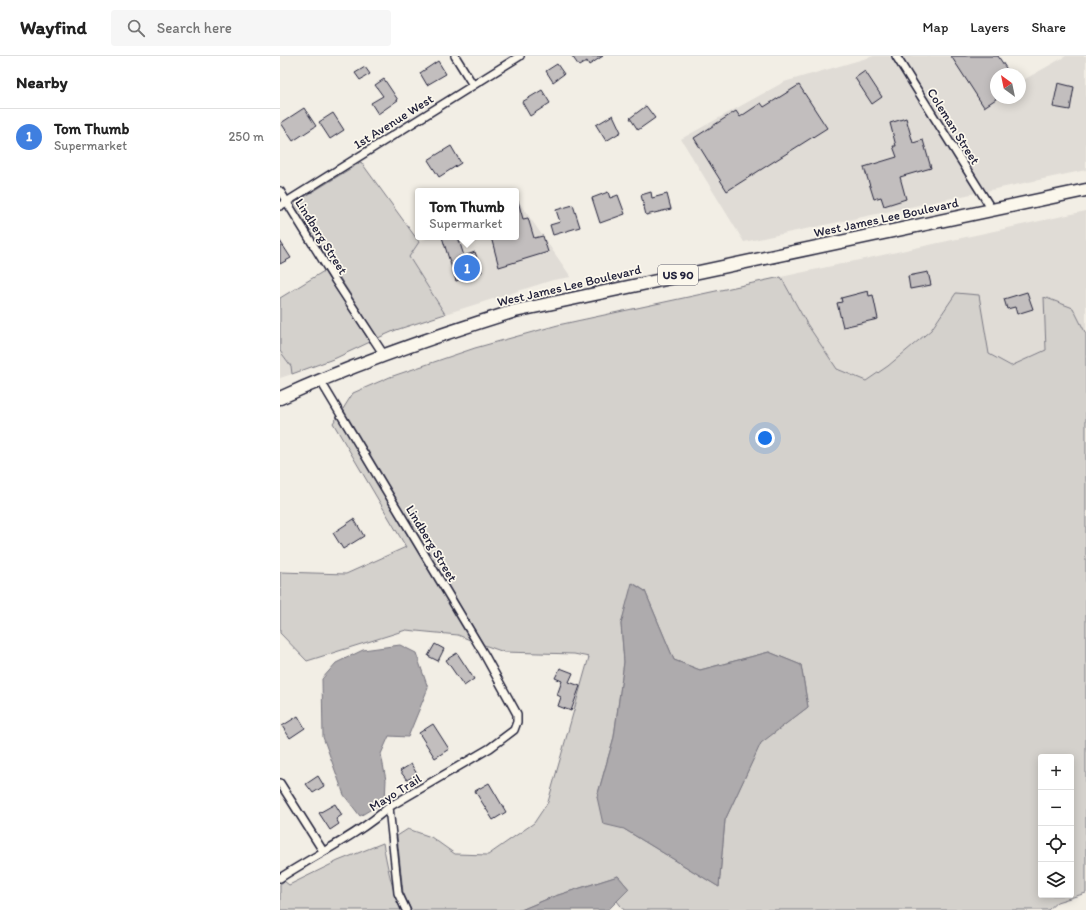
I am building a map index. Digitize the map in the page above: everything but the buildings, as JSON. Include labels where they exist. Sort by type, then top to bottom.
[{"type":"main road","name":"West James Lee Boulevard","points":[[280,398],[320,380],[384,355],[453,330],[515,311],[1086,190]]},
{"type":"street","points":[[455,56],[473,85]]},
{"type":"street","name":"1st Avenue West","points":[[280,206],[520,56]]},
{"type":"street","name":"Coleman Street","points":[[896,56],[992,210]]},
{"type":"street","name":"Lindberg Street","points":[[280,191],[335,280],[384,355]]},
{"type":"street","name":"Lindberg Street","points":[[320,380],[510,699],[517,714],[517,722]]},
{"type":"street","name":"Mayo Trail","points":[[280,878],[389,808],[490,748],[509,735],[517,722]]},
{"type":"street","points":[[280,783],[323,851]]},
{"type":"street","points":[[389,808],[398,893],[406,910]]},
{"type":"shaded area","points":[[874,56],[890,56],[976,193],[744,242],[681,139],[784,82]]},
{"type":"shaded area","points":[[901,56],[996,56],[996,68],[990,68],[990,104],[1026,104],[1026,79],[1066,56],[1086,56],[1086,170],[986,191]]},
{"type":"shaded area","points":[[361,162],[415,236],[415,240],[419,242],[409,257],[445,314],[396,330],[378,338],[293,204]]},
{"type":"shaded area","points":[[519,202],[571,277],[553,280],[445,314],[409,257],[419,242],[423,240],[519,240]]},
{"type":"shaded area","points":[[1086,211],[1086,334],[1073,308],[1045,333],[1046,350],[1011,366],[989,354],[984,329],[956,293],[931,330],[888,366],[866,381],[837,369],[807,324],[781,277]]},
{"type":"shaded area","points":[[324,271],[370,342],[336,358],[292,374],[291,366],[280,351],[280,298]]},
{"type":"shaded area","points":[[781,277],[807,324],[837,369],[866,381],[888,366],[931,330],[956,293],[979,295],[989,354],[1011,366],[1046,350],[1044,297],[1073,308],[1086,334],[1086,893],[1074,897],[1074,754],[1038,754],[1038,898],[1070,898],[1057,902],[1048,910],[624,910],[617,901],[629,889],[618,876],[552,897],[521,910],[411,910],[403,892],[397,836],[408,829],[431,837],[455,854],[488,855],[534,823],[548,802],[589,657],[574,654],[504,652],[484,645],[343,409],[353,393],[390,377],[475,348],[558,325]],"holes":[[[633,583],[645,591],[674,660],[700,670],[769,652],[801,665],[808,707],[761,742],[725,820],[719,887],[624,829],[597,797],[614,737],[624,662],[621,624]]]},
{"type":"shaded area","points":[[280,351],[291,366],[292,374],[280,378]]},
{"type":"shaded area","points":[[337,417],[470,640],[458,635],[406,630],[307,661],[280,633],[280,572],[346,574],[406,547],[333,423]]},
{"type":"shaded area","points":[[632,583],[645,591],[674,660],[700,670],[769,652],[801,665],[808,707],[761,743],[725,820],[719,887],[624,829],[603,824],[597,797],[614,737],[624,662],[621,624]]},
{"type":"shaded area","points":[[400,645],[416,653],[428,688],[408,737],[389,736],[381,754],[386,780],[385,801],[360,816],[344,795],[323,737],[322,679],[336,663],[363,650]]},
{"type":"shaded area","points":[[383,843],[392,886],[401,910],[280,910],[280,884],[284,881],[289,885],[338,861]]},
{"type":"shaded area","points":[[618,876],[629,889],[608,910],[521,910],[552,897]]},
{"type":"place","name":"Tom Thumb","points":[[467,268]]}]
